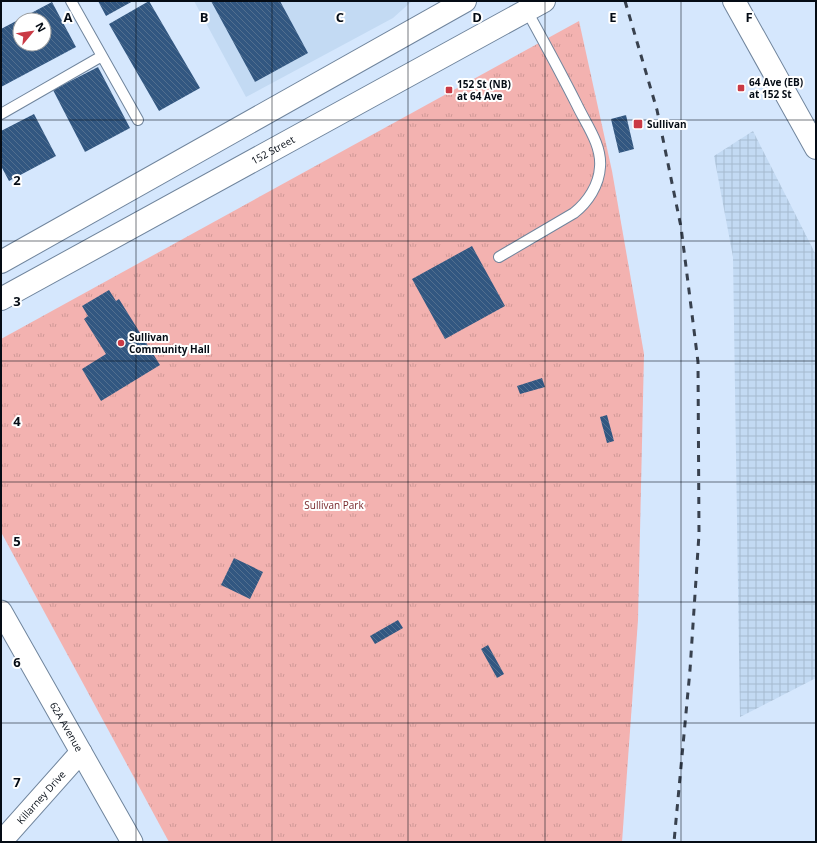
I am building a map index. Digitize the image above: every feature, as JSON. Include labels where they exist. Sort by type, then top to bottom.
[{"type":"main road","points":[[1,262],[465,1]]},
{"type":"main road","points":[[734,1],[816,148]]},
{"type":"main road","name":"152 Street","points":[[1,299],[535,6]]},
{"type":"street","name":"62A Avenue","points":[[1,611],[132,842]]},
{"type":"street","name":"Killarney Drive","points":[[1,842],[81,752]]},
{"type":"lane","points":[[71,1],[138,120]]},
{"type":"lane","points":[[499,257],[574,213],[585,204],[596,184],[600,167],[598,147],[552,55],[535,6]]},
{"type":"lane","points":[[1,114],[102,56]]},
{"type":"shaded area","points":[[194,1],[412,1],[393,18],[246,97]]},
{"type":"shaded area","points":[[753,131],[816,255],[816,678],[740,717],[733,257],[714,156]]},
{"type":"green space","name":"Sullivan Park","points":[[579,21],[612,171],[644,354],[638,620],[622,842],[169,842],[1,532],[1,339]]},
{"type":"building","points":[[98,1],[133,1],[106,16]]},
{"type":"building","points":[[149,1],[200,88],[159,111],[109,24]]},
{"type":"building","points":[[211,1],[280,1],[308,53],[255,82]]},
{"type":"building","points":[[52,2],[76,47],[1,87],[1,29],[12,23],[12,52],[52,52],[52,12],[33,12]]},
{"type":"building","points":[[98,67],[130,128],[85,152],[53,90]]},
{"type":"building","points":[[34,114],[56,156],[9,181],[1,166],[1,131]]},
{"type":"building","points":[[626,115],[634,149],[619,153],[611,119]]},
{"type":"building","points":[[472,246],[505,306],[445,339],[412,279]]},
{"type":"building","name":"Sullivan Community Hall","points":[[109,290],[116,301],[119,299],[160,365],[101,401],[82,369],[106,354],[84,319],[88,316],[82,306]]},
{"type":"building","points":[[542,378],[545,387],[520,394],[517,386]]},
{"type":"building","points":[[607,415],[614,441],[607,443],[600,417]]},
{"type":"building","points":[[234,558],[263,572],[250,599],[221,585]]},
{"type":"building","points":[[398,620],[403,628],[375,644],[370,636]]},
{"type":"building","points":[[488,645],[504,674],[497,678],[481,649]]},
{"type":"railway","points":[[625,1],[657,110],[681,227],[698,362],[699,534],[690,670],[674,842]]},
{"type":"place","name":"64 Ave (EB) at 152 St","points":[[741,88]]},
{"type":"place","name":"152 St (NB) at 64 Ave","points":[[449,90]]},
{"type":"place","name":"Sullivan","points":[[638,124]]},
{"type":"place","name":"Sullivan Community Hall","points":[[121,343]]}]
